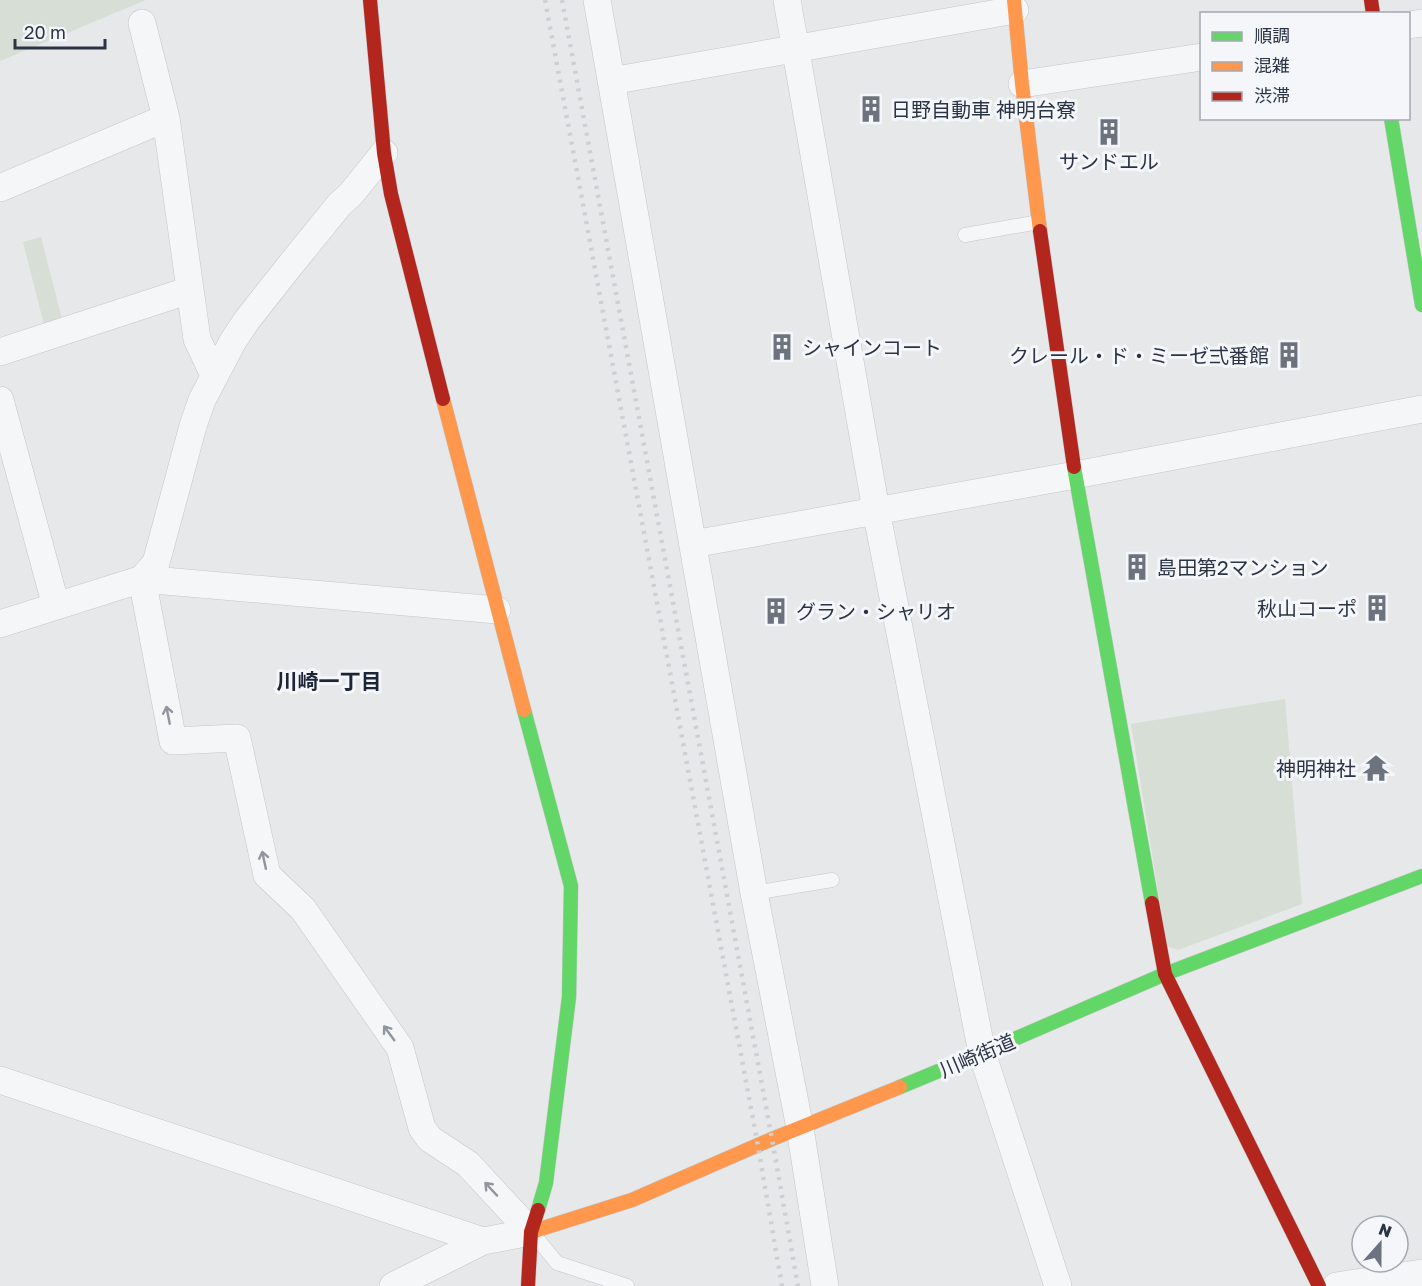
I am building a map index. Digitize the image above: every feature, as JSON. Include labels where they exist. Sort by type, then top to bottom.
[{"type":"street","points":[[370,0],[384,153],[391,194],[497,610],[571,886],[569,997],[546,1183],[531,1232],[528,1286]]},
{"type":"street","points":[[597,0],[754,893],[800,1128],[825,1286]]},
{"type":"street","points":[[787,0],[876,510],[982,1053],[1058,1286]]},
{"type":"street","points":[[611,81],[1014,5],[1039,222],[1076,475],[1165,974],[1319,1286]]},
{"type":"street","points":[[142,23],[166,118],[197,339],[214,375]]},
{"type":"street","points":[[1022,84],[1200,57]]},
{"type":"street","points":[[0,188],[166,118]]},
{"type":"street","points":[[1391,120],[1422,305]]},
{"type":"street","points":[[142,579],[156,563],[202,400],[233,341],[247,320],[384,153]]},
{"type":"street","points":[[0,352],[190,290]]},
{"type":"street","points":[[0,400],[56,606]]},
{"type":"street","points":[[693,544],[1422,410]]},
{"type":"street","points":[[0,624],[142,579],[497,610]]},
{"type":"street","points":[[142,579],[172,741],[237,738],[267,876],[303,909],[400,1048],[422,1128],[430,1139],[468,1164],[531,1232]]},
{"type":"street","name":"川崎街道","points":[[531,1232],[632,1200],[1165,974],[1422,876]]},
{"type":"street","points":[[0,1080],[483,1241]]},
{"type":"street","points":[[393,1286],[483,1241],[531,1232]]},
{"type":"street","points":[[1336,1286],[1422,1273]]},
{"type":"lane","points":[[965,235],[1039,222]]},
{"type":"lane","points":[[754,893],[832,880]]},
{"type":"lane","points":[[531,1232],[557,1263],[627,1286]]},
{"type":"shaded area","points":[[0,0],[146,0],[0,61]]},
{"type":"shaded area","points":[[41,237],[62,319],[44,325],[23,242]]},
{"type":"shaded area","points":[[1285,699],[1302,904],[1178,950],[1167,946],[1131,724]]},
{"type":"railway","points":[[545,0],[782,1286]]},
{"type":"railway","points":[[562,0],[798,1286]]},
{"type":"traffic: fast","points":[[1391,120],[1422,305]]},
{"type":"traffic: fast","points":[[1074,467],[1152,903]]},
{"type":"traffic: fast","points":[[524,710],[571,886],[569,997],[546,1183],[538,1210]]},
{"type":"traffic: fast","points":[[900,1087],[1165,974],[1422,876]]},
{"type":"traffic: slow","points":[[1014,0],[1040,231]]},
{"type":"traffic: slow","points":[[443,399],[524,710]]},
{"type":"traffic: slow","points":[[531,1232],[632,1200],[772,1139],[900,1087]]},
{"type":"traffic: jam","points":[[370,0],[384,153],[391,194],[443,399]]},
{"type":"traffic: jam","points":[[1371,0],[1373,12]]},
{"type":"traffic: jam","points":[[1040,231],[1074,467]]},
{"type":"traffic: jam","points":[[1152,903],[1165,974],[1319,1286]]},
{"type":"traffic: jam","points":[[528,1286],[531,1232],[538,1210]]},
{"type":"place","name":"日野自動車 神明台寮","points":[[871,109]]},
{"type":"place","name":"サンドエル","points":[[1109,132]]},
{"type":"place","name":"シャインコート","points":[[782,347]]},
{"type":"place","name":"クレール・ド・ミーゼ弍番館","points":[[1289,355]]},
{"type":"place","name":"島田第2マンション","points":[[1137,567]]},
{"type":"place","name":"秋山コーポ","points":[[1377,608]]},
{"type":"place","name":"グラン・シャリオ","points":[[776,611]]},
{"type":"place","name":"神明神社","points":[[1376,768]]},
{"type":"district","name":"川崎一丁目","points":[[329,681]]}]
